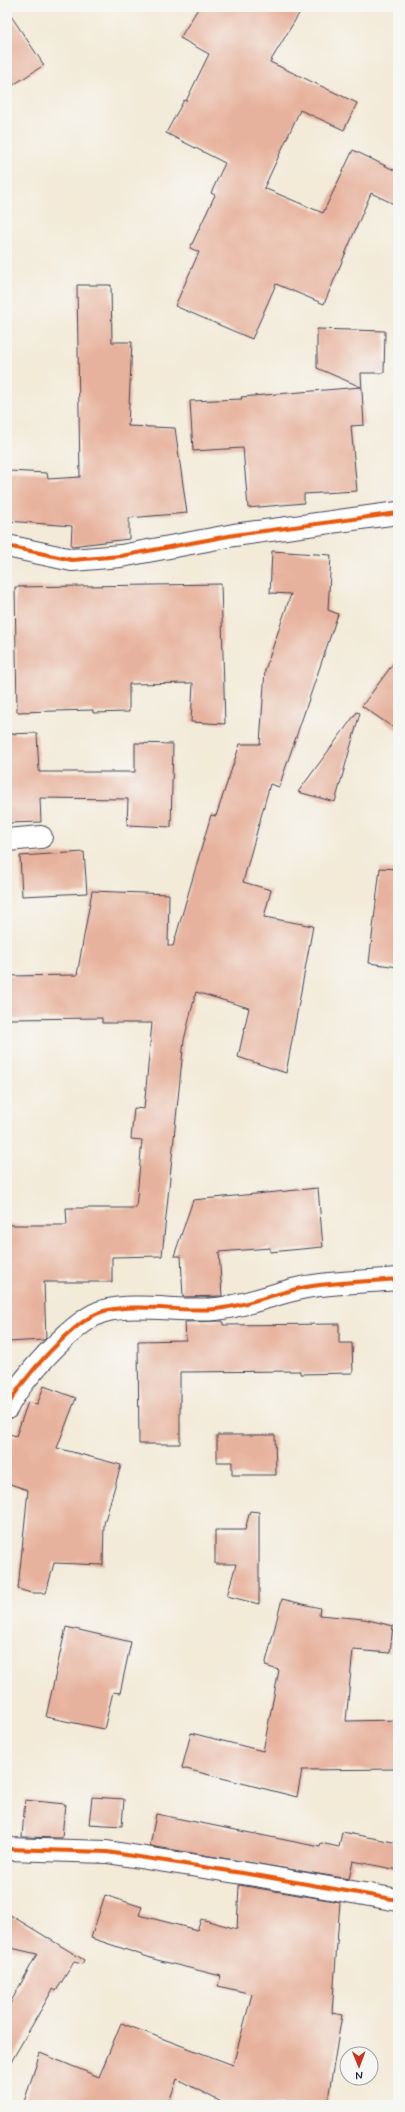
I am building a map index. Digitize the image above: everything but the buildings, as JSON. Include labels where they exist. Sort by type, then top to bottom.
[{"type":"street","points":[[7,546],[72,560],[121,556],[234,535],[398,513]]},
{"type":"street","points":[[7,840],[42,837]]},
{"type":"street","points":[[7,1408],[10,1400],[35,1368],[75,1328],[86,1319],[103,1311],[123,1309],[215,1309],[303,1288],[398,1279]]},
{"type":"street","points":[[7,1849],[107,1852],[255,1875],[398,1900]]},
{"type":"cycle path","points":[[7,546],[72,560],[121,556],[234,535],[398,513]]},
{"type":"cycle path","points":[[7,1408],[23,1383],[49,1352],[79,1325],[92,1316],[104,1311],[130,1308],[216,1309],[313,1286],[398,1279]]},
{"type":"cycle path","points":[[7,1849],[107,1852],[255,1875],[398,1900]]}]
